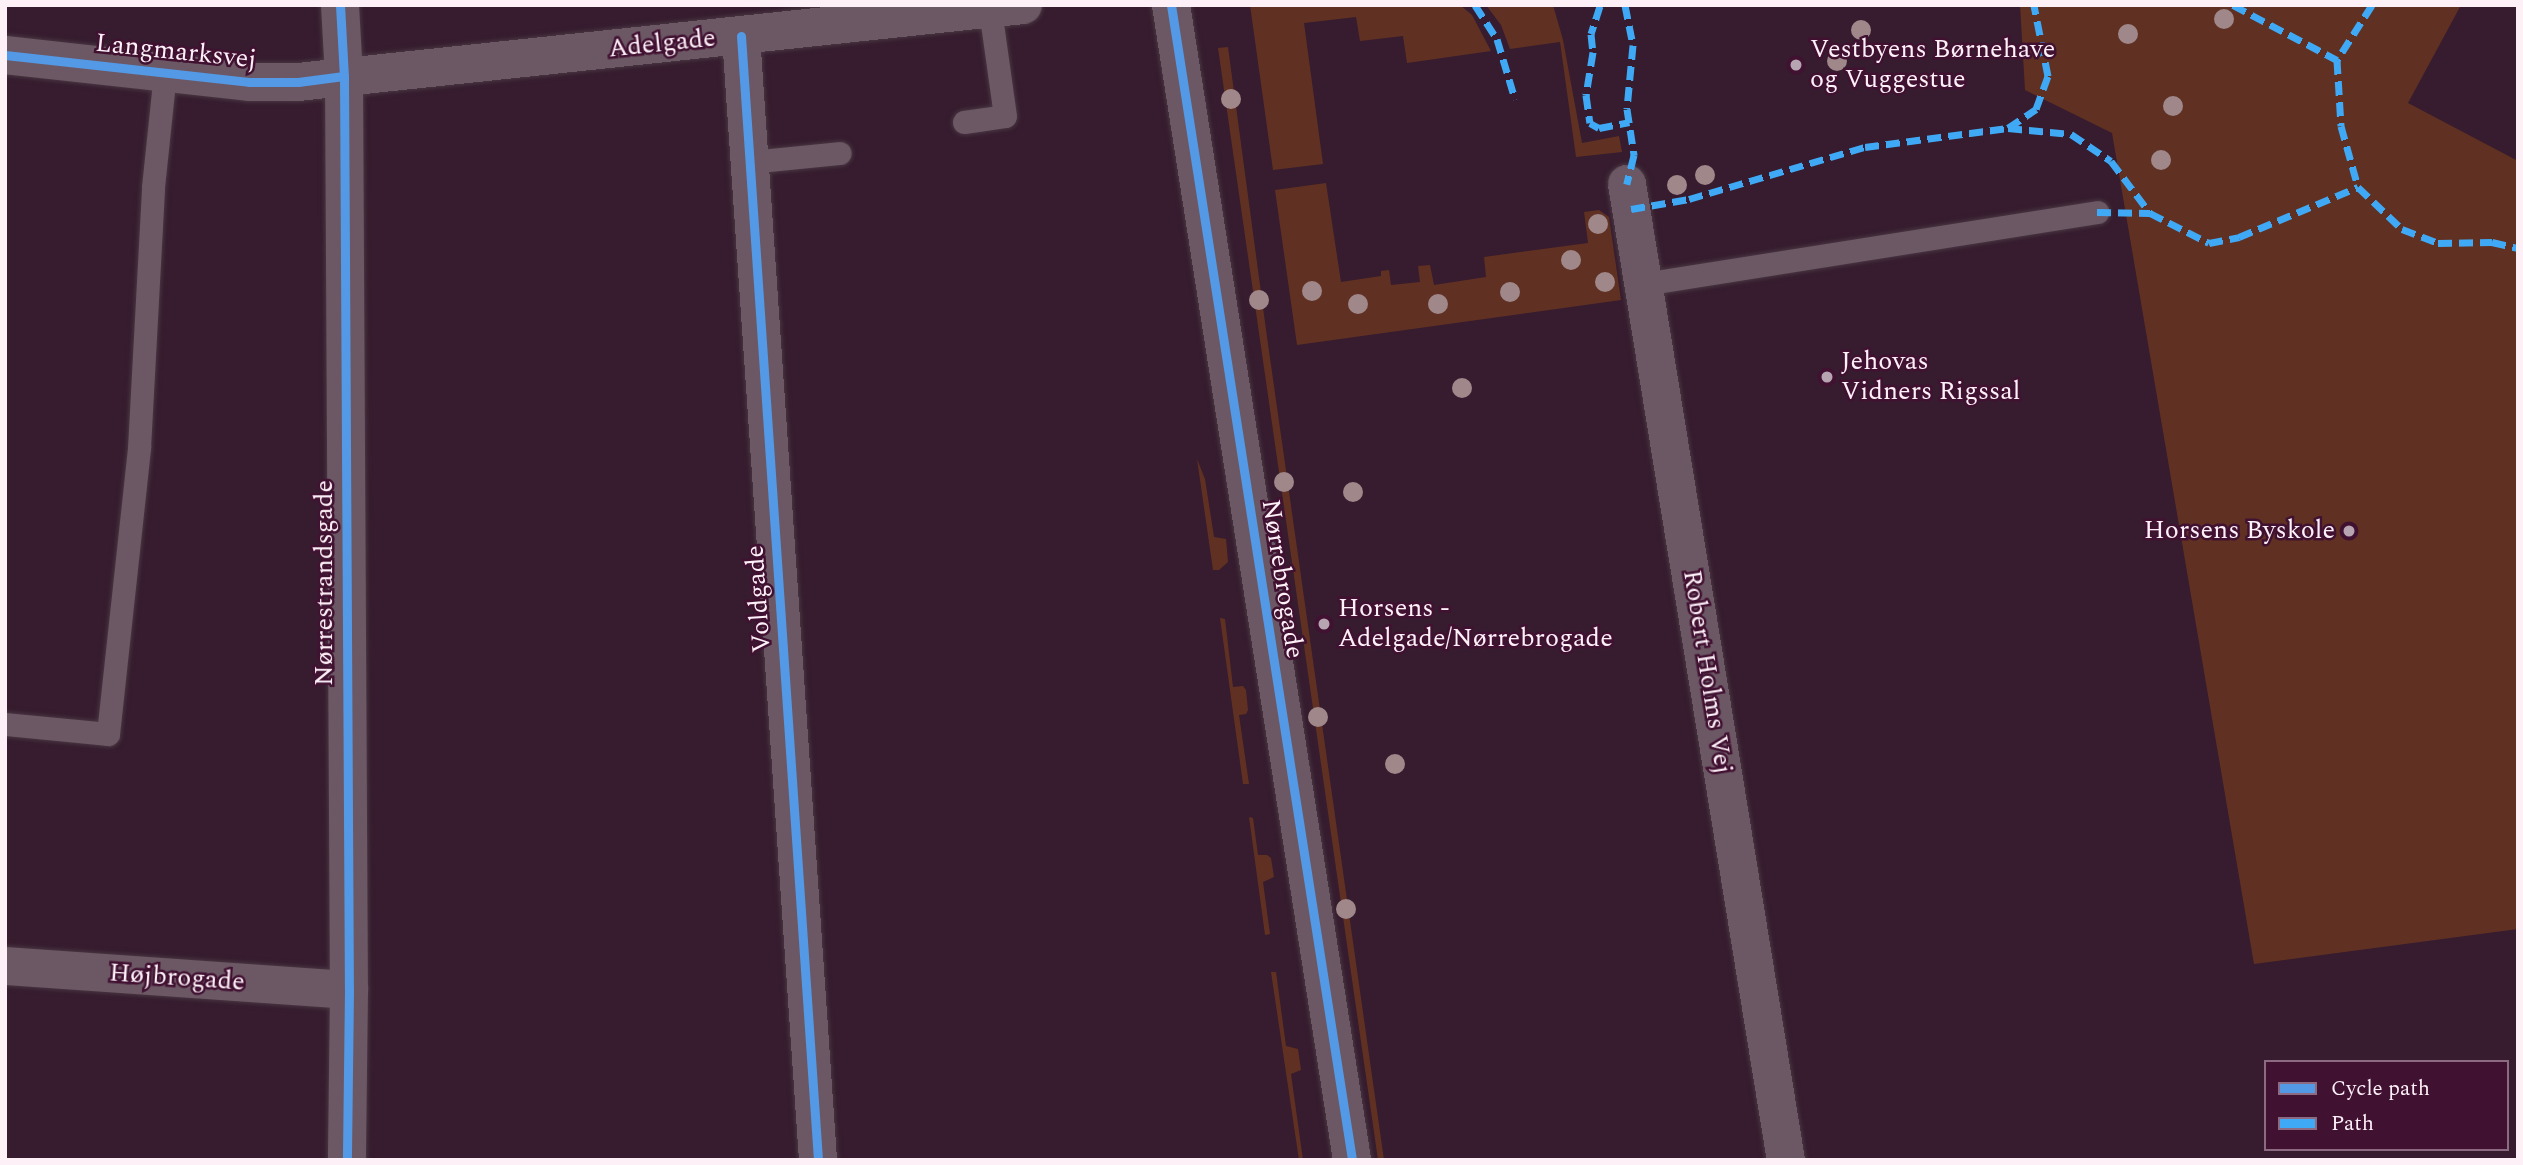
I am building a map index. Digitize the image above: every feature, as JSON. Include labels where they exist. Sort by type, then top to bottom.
[{"type":"street","name":"Nørrestrandsgade","points":[[340,5],[344,76],[349,990],[347,1160]]},
{"type":"street","name":"Nørrebrogade","points":[[1171,5],[1352,1160]]},
{"type":"street","name":"Adelgade","points":[[344,76],[741,36],[899,12],[1007,7]]},
{"type":"street","name":"Voldgade","points":[[741,36],[818,1160]]},
{"type":"street","name":"Langmarksvej","points":[[5,55],[249,82],[298,82],[344,76]]},
{"type":"street","name":"Robert Holms Vej","points":[[1627,184],[1786,1160]]},
{"type":"street","name":"Højbrogade","points":[[5,966],[349,990]]},
{"type":"lane","points":[[964,122],[1005,116],[1007,7]]},
{"type":"lane","points":[[5,724],[108,734],[139,448],[153,187],[165,73]]},
{"type":"lane","points":[[750,162],[839,153]]},
{"type":"lane","points":[[1643,284],[2097,212]]},
{"type":"shaded area","points":[[1250,5],[1460,5],[1472,15],[1491,51],[1407,63],[1403,36],[1360,41],[1356,17],[1304,23],[1323,164],[1273,170]]},
{"type":"shaded area","points":[[1486,5],[1553,5],[1563,40],[1582,143],[1619,136],[1622,152],[1576,157],[1560,42],[1510,49],[1501,25]]},
{"type":"shaded area","name":"Horsens Byskole","points":[[2020,5],[2461,5],[2408,103],[2518,161],[2518,929],[2254,964],[2112,133],[2025,90]]},
{"type":"shaded area","points":[[1228,47],[1384,1160],[1378,1160],[1218,48]]},
{"type":"shaded area","points":[[1326,183],[1341,282],[1381,276],[1381,271],[1389,270],[1391,285],[1420,282],[1418,266],[1430,265],[1434,285],[1486,277],[1484,257],[1588,243],[1584,212],[1599,210],[1609,217],[1621,300],[1297,345],[1275,190]]},
{"type":"shaded area","points":[[1197,459],[1205,479],[1214,537],[1226,539],[1228,562],[1219,570],[1213,570]]},
{"type":"shaded area","points":[[1220,618],[1225,619],[1233,687],[1243,686],[1246,690],[1248,710],[1246,714],[1239,715],[1249,784],[1243,784]]},
{"type":"shaded area","points":[[1249,817],[1253,818],[1258,855],[1271,858],[1274,877],[1263,882],[1270,934],[1265,935]]},
{"type":"shaded area","points":[[1271,972],[1276,972],[1286,1046],[1298,1049],[1301,1070],[1291,1074],[1303,1160],[1299,1160]]},
{"type":"marked path","points":[[1475,5],[1497,39],[1515,99]]},
{"type":"marked path","points":[[1625,5],[1633,45],[1627,109],[1634,155],[1627,184]]},
{"type":"marked path","points":[[2008,128],[2036,109],[2048,76],[2034,5]]},
{"type":"marked path","points":[[2233,5],[2337,60]]},
{"type":"marked path","points":[[2372,5],[2337,60],[2341,126],[2358,187],[2402,229],[2438,243],[2492,242],[2518,248]]},
{"type":"marked path","points":[[1600,6],[1591,34],[1593,52],[1586,95],[1590,123],[1599,128],[1629,122]]},
{"type":"marked path","points":[[1631,209],[1689,199],[1865,147],[2008,128],[2071,134],[2111,161],[2150,213]]},
{"type":"marked path","points":[[2097,212],[2150,213],[2209,243],[2239,237],[2358,187]]},
{"type":"cycle path","points":[[340,5],[344,76],[349,990],[347,1160]]},
{"type":"cycle path","points":[[1171,5],[1352,1160]]},
{"type":"cycle path","points":[[741,36],[818,1160]]},
{"type":"cycle path","points":[[5,55],[249,82],[298,82],[344,76]]},
{"type":"place","name":"Vestbyens Børnehave og Vuggestue","points":[[1796,65]]},
{"type":"place","name":"Jehovas Vidners Rigssal","points":[[1827,377]]},
{"type":"place","name":"Horsens Byskole","points":[[2349,531]]},
{"type":"place","name":"Horsens - Adelgade/Nørrebrogade","points":[[1324,624]]}]
